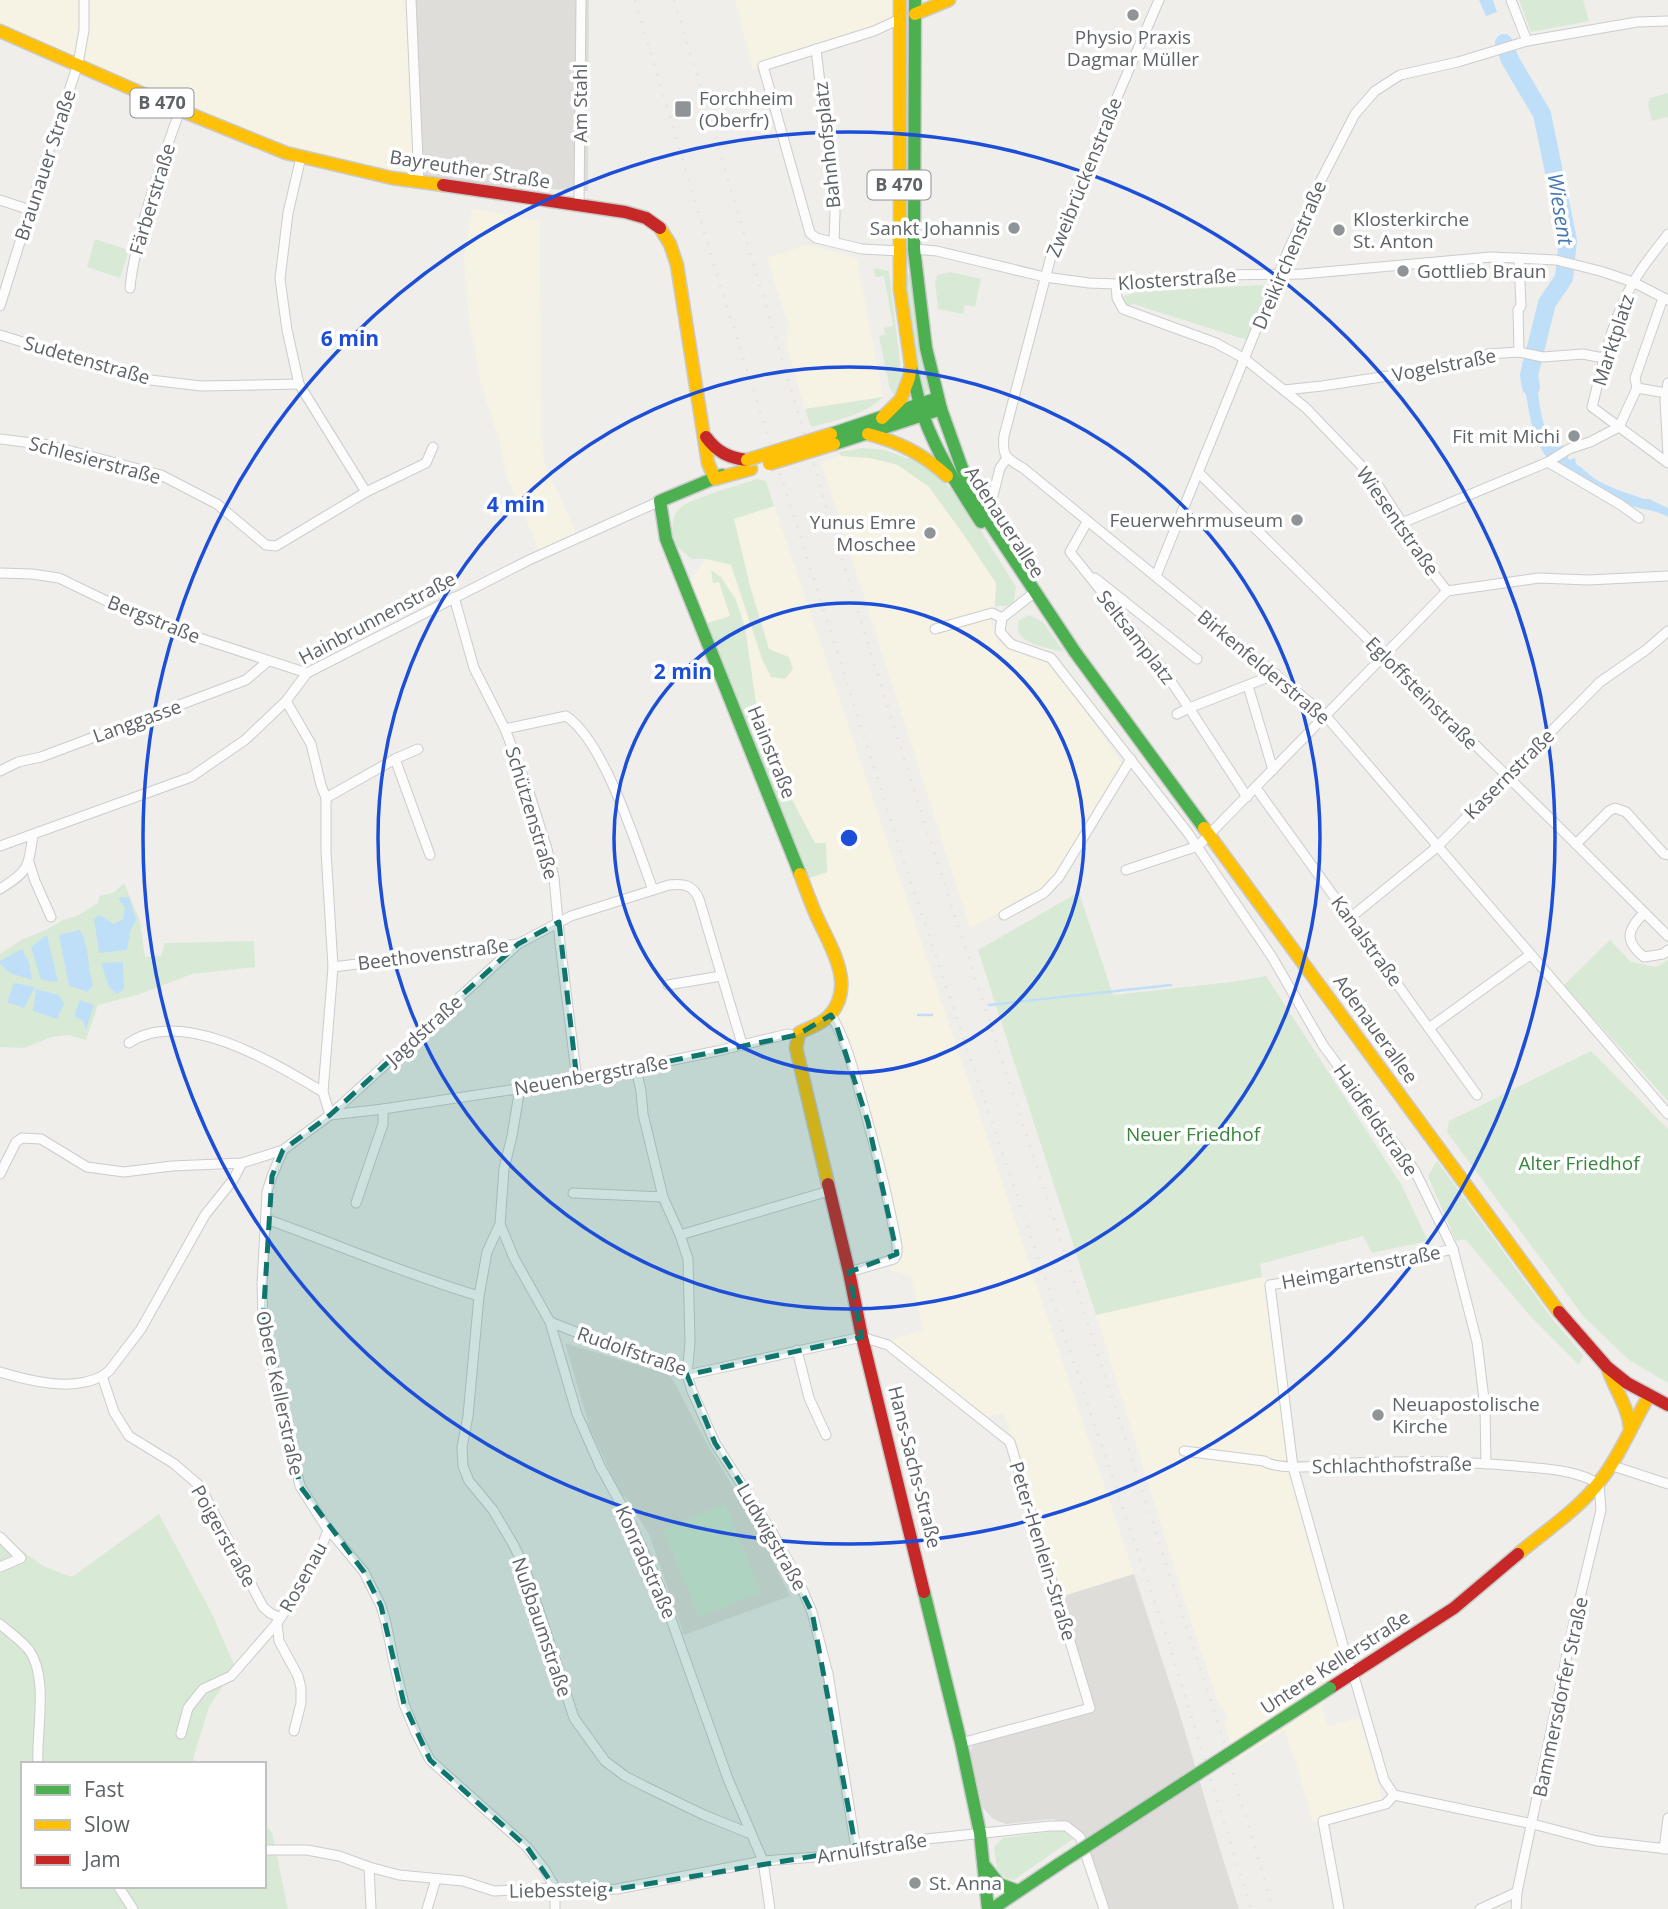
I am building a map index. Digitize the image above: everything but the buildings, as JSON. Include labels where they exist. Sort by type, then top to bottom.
[{"type":"main road","name":"B 470","points":[[882,418],[897,405],[905,389],[911,365],[900,290],[900,0]]},
{"type":"main road","name":"B 470","points":[[833,439],[869,434],[939,403],[926,348],[914,249],[915,0]]},
{"type":"main road","points":[[900,19],[949,0]]},
{"type":"main road","name":"Bayreuther Straße","points":[[0,31],[180,110],[301,157],[392,178],[639,215],[659,227],[669,239],[677,265],[708,463],[715,479]]},
{"type":"main road","points":[[900,251],[914,249]]},
{"type":"main road","name":"Adenauerallee","points":[[911,365],[921,409],[954,482],[1053,630],[1075,652]]},
{"type":"main road","name":"Adenauerallee","points":[[939,403],[962,468],[987,519],[1075,652],[1552,1305],[1607,1367],[1628,1383],[1668,1405]]},
{"type":"main road","name":"B 470","points":[[715,479],[749,465],[833,439],[897,410],[921,409]]},
{"type":"main road","points":[[869,434],[913,449],[954,482]]},
{"type":"main road","points":[[705,436],[712,446],[726,457],[749,465]]},
{"type":"main road","name":"Hainbrunnenstraße","points":[[660,502],[715,479]]},
{"type":"main road","name":"Hainstraße","points":[[660,502],[666,539],[839,967],[842,988],[839,1002],[831,1015]]},
{"type":"main road","points":[[797,1036],[801,1031],[817,1025],[831,1015]]},
{"type":"main road","name":"Hans-Sachs-Straße","points":[[797,1036],[798,1058],[862,1337],[961,1743],[980,1833],[990,1909]]},
{"type":"main road","points":[[1607,1367],[1629,1413],[1630,1432]]},
{"type":"main road","name":"Untere Kellerstraße","points":[[990,1909],[1454,1608],[1599,1484],[1613,1466],[1649,1396]]},
{"type":"main road","points":[[983,1864],[999,1884],[1021,1889]]},
{"type":"street","name":"Braunauer Straße","points":[[0,306],[78,64],[84,30],[84,0]]},
{"type":"street","points":[[411,0],[419,182]]},
{"type":"street","name":"Am Stahl","points":[[579,205],[581,0]]},
{"type":"street","name":"Zweibrückenstraße","points":[[1045,277],[1096,146],[1159,0]]},
{"type":"street","points":[[1511,0],[1528,41]]},
{"type":"street","name":"Bahnhofsplatz","points":[[900,19],[874,31],[763,66],[810,233],[816,238],[870,250],[900,251]]},
{"type":"street","name":"Dreikirchenstraße","points":[[1156,576],[1278,275],[1355,114],[1375,91],[1400,75],[1528,41],[1637,22],[1668,21]]},
{"type":"street","name":"Bahnhofsplatz","points":[[816,49],[835,212],[834,242]]},
{"type":"street","name":"Färberstraße","points":[[130,288],[136,251],[152,190],[180,110]]},
{"type":"street","points":[[301,157],[288,213],[280,279],[287,330],[299,384],[366,492],[426,463],[433,447]]},
{"type":"street","points":[[0,200],[30,210]]},
{"type":"street","name":"Marktplatz","points":[[1668,234],[1633,282],[1625,298],[1604,358],[1592,407],[1668,463]]},
{"type":"street","name":"Klosterstraße","points":[[914,249],[937,251],[1045,277],[1116,284],[1221,275],[1278,275],[1490,257],[1556,260],[1633,282],[1665,299]]},
{"type":"street","points":[[1518,352],[1518,310],[1521,306],[1519,258]]},
{"type":"street","points":[[987,519],[1000,468],[1007,458],[1003,451],[1004,436],[1045,277]]},
{"type":"street","name":"Wiesentstraße","points":[[1116,284],[1117,298],[1123,309],[1216,343],[1245,359],[1306,408],[1374,480],[1418,554],[1447,591],[1539,578],[1588,580],[1668,576]]},
{"type":"street","name":"Marktplatz","points":[[1623,429],[1637,388],[1635,378],[1665,299]]},
{"type":"street","name":"Sudetenstraße","points":[[0,335],[142,379],[201,386],[299,384]]},
{"type":"street","name":"Vogelstraße","points":[[1284,390],[1441,368],[1488,354],[1518,352],[1543,357],[1583,354],[1604,358]]},
{"type":"street","name":"Marktplatz","points":[[1637,388],[1667,388],[1668,455]]},
{"type":"street","points":[[1402,523],[1548,462],[1569,449],[1623,429]]},
{"type":"street","name":"Schlesierstraße","points":[[0,439],[48,445],[161,475],[217,504],[266,545],[275,546],[366,492]]},
{"type":"street","name":"Birkenfelderstraße","points":[[1007,458],[1023,468],[1325,715],[1668,1114]]},
{"type":"street","points":[[1548,462],[1639,518]]},
{"type":"street","name":"Egloffsteinstraße","points":[[1199,473],[1668,936]]},
{"type":"street","name":"Hainbrunnenstraße","points":[[0,846],[191,777],[245,740],[286,701],[307,673],[454,597],[660,502]]},
{"type":"street","name":"Seltsamplatz","points":[[1087,522],[1070,552],[1160,665],[1247,797]]},
{"type":"street","name":"Seltsamplatz","points":[[1082,568],[1197,659]]},
{"type":"street","name":"Bergstraße","points":[[0,573],[59,578],[172,629],[307,673]]},
{"type":"street","points":[[1126,870],[1198,846],[1447,591]]},
{"type":"street","points":[[934,629],[992,613],[1002,618],[1030,596]]},
{"type":"street","name":"Schützenstraße","points":[[454,597],[474,668],[505,729],[547,849],[554,878],[577,1080]]},
{"type":"street","name":"Haidfeldstraße","points":[[1002,618],[1000,632],[1011,644],[1051,658],[1198,846],[1272,957],[1323,1045],[1415,1171],[1453,1249],[1477,1342],[1485,1407],[1486,1464]]},
{"type":"street","name":"Kasernstraße","points":[[1350,918],[1437,847],[1600,682],[1668,631]]},
{"type":"street","name":"Langgasse","points":[[0,771],[18,762],[41,757],[246,680],[268,661]]},
{"type":"street","points":[[1177,714],[1276,674]]},
{"type":"street","points":[[1248,687],[1273,770]]},
{"type":"street","points":[[0,1174],[16,1142],[22,1138],[41,1139],[87,1167],[106,1171],[242,1163],[283,1150],[330,1115],[323,1092],[333,967],[326,851],[326,798],[311,744],[286,701]]},
{"type":"street","points":[[505,729],[566,716],[577,724],[598,756],[617,793],[653,890]]},
{"type":"street","points":[[326,798],[418,749]]},
{"type":"street","points":[[395,759],[430,855]]},
{"type":"street","points":[[1004,915],[1044,893],[1059,877],[1131,759]]},
{"type":"street","name":"Kanalstraße","points":[[1256,788],[1477,1095]]},
{"type":"street","points":[[1576,844],[1615,808],[1626,812],[1664,854],[1668,855]]},
{"type":"street","points":[[0,889],[22,875],[29,862],[33,835]]},
{"type":"street","points":[[29,862],[51,917]]},
{"type":"street","name":"Beethovenstraße","points":[[333,967],[517,944],[571,916],[678,884],[690,886],[695,890],[721,976]]},
{"type":"street","points":[[1644,913],[1633,925],[1630,937],[1632,947],[1644,957],[1663,954],[1668,950]]},
{"type":"street","name":"Jagdstraße","points":[[330,1115],[517,944]]},
{"type":"street","points":[[1429,1028],[1530,955]]},
{"type":"street","points":[[668,985],[721,976],[742,1044]]},
{"type":"street","points":[[831,1015],[844,1042],[858,1087],[883,1179],[897,1246],[894,1259],[849,1272]]},
{"type":"street","points":[[129,1043],[139,1036],[160,1031],[185,1032],[215,1039],[277,1065],[323,1092]]},
{"type":"street","name":"Neuenbergstraße","points":[[330,1115],[577,1080],[788,1034],[797,1036]]},
{"type":"street","name":"Ludwigstraße","points":[[636,1069],[643,1114],[663,1197],[688,1259],[690,1343],[687,1375],[715,1443],[796,1574],[812,1612],[828,1674],[856,1849]]},
{"type":"street","name":"Nußbaumstraße","points":[[520,1088],[505,1169],[500,1224],[487,1251],[479,1296],[468,1416],[462,1447],[463,1466],[469,1481],[493,1510],[525,1567],[574,1718],[605,1761],[625,1776],[704,1815],[751,1834]]},
{"type":"street","points":[[356,1203],[383,1124],[383,1109]]},
{"type":"street","name":"Obere Kellerstraße","points":[[283,1150],[267,1192],[262,1305],[273,1371],[300,1486],[328,1530],[364,1572],[386,1623],[404,1704],[430,1760],[527,1847],[555,1888]]},
{"type":"street","points":[[0,1371],[22,1378],[74,1384],[90,1382],[109,1371],[141,1329],[205,1215],[233,1180],[242,1163]]},
{"type":"street","points":[[680,1235],[829,1191]]},
{"type":"street","points":[[573,1192],[663,1197]]},
{"type":"street","points":[[266,1219],[428,1281],[479,1296]]},
{"type":"street","name":"Konradstraße","points":[[500,1224],[514,1258],[550,1322],[576,1414],[660,1588],[710,1731],[763,1861],[770,1909]]},
{"type":"street","name":"Heimgartenstraße","points":[[1293,1467],[1270,1285],[1453,1249]]},
{"type":"street","name":"Rudolfstraße","points":[[550,1322],[687,1375],[862,1337]]},
{"type":"street","name":"Peter-Henlein-Straße","points":[[862,1337],[888,1345],[1010,1442],[1090,1708],[961,1743]]},
{"type":"street","points":[[797,1350],[809,1398],[826,1435]]},
{"type":"street","name":"Poigerstraße","points":[[102,1376],[114,1412],[129,1436],[173,1463],[200,1486],[263,1607],[279,1620]]},
{"type":"street","name":"Schlachthofstraße","points":[[1184,1451],[1264,1461],[1270,1466],[1391,1461],[1552,1469],[1587,1477],[1599,1484]]},
{"type":"street","points":[[1613,1466],[1668,1485]]},
{"type":"street","points":[[1293,1467],[1384,1780],[1394,1794],[1597,1842],[1666,1849],[1668,1818]]},
{"type":"street","name":"Bammersdorfer Straße","points":[[1516,1909],[1517,1892],[1572,1631],[1601,1510],[1599,1484]]},
{"type":"street","name":"Rosenau","points":[[181,1734],[188,1708],[203,1689],[231,1675],[279,1620],[318,1556],[328,1530]]},
{"type":"street","points":[[0,1537],[20,1558],[0,1567]]},
{"type":"street","name":"Rosenau","points":[[279,1620],[279,1641],[298,1676],[301,1688],[302,1703],[294,1731]]},
{"type":"street","points":[[0,1624],[27,1647],[35,1661],[40,1693],[38,1762]]},
{"type":"street","points":[[1339,1909],[1323,1821],[1386,1804],[1394,1794]]},
{"type":"street","name":"Arnulfstraße","points":[[763,1861],[830,1856],[856,1849],[980,1833],[1066,1826],[1080,1838],[1104,1909]]},
{"type":"street","name":"Liebessteig","points":[[266,1850],[307,1850],[339,1856],[399,1875],[463,1881],[494,1891],[555,1888],[568,1892],[617,1889],[763,1861]]},
{"type":"street","points":[[369,1867],[371,1909]]},
{"type":"street","points":[[426,1909],[436,1879]]},
{"type":"street","points":[[119,1888],[133,1909]]},
{"type":"street","points":[[555,1888],[555,1909]]},
{"type":"street","points":[[1480,1909],[1517,1892]]},
{"type":"highlighted area","points":[[559,922],[577,1080],[797,1035],[831,1015],[836,1024],[868,1122],[897,1254],[849,1272],[862,1337],[687,1375],[715,1443],[772,1532],[812,1612],[856,1849],[617,1889],[555,1888],[527,1847],[430,1760],[404,1704],[381,1606],[364,1572],[300,1486],[263,1321],[272,1176],[283,1150],[330,1115],[518,944]]},
{"type":"shaded area","points":[[0,0],[407,0],[419,182],[295,158],[0,31]]},
{"type":"shaded area","points":[[407,0],[589,0],[588,191],[419,182]]},
{"type":"shaded area","points":[[735,0],[906,0],[906,27],[753,70]]},
{"type":"shaded area","points":[[472,209],[540,221],[541,435],[545,465],[577,535],[540,551],[506,475],[499,438],[482,388],[469,319],[464,260]]},
{"type":"shaded area","points":[[807,245],[857,258],[883,397],[805,409],[786,345],[788,324],[767,258]]},
{"type":"shaded area","points":[[841,456],[870,458],[898,465],[929,487],[996,583],[991,625],[999,643],[1015,652],[1047,662],[1122,764],[1047,887],[970,928],[821,462]]},
{"type":"shaded area","points":[[757,479],[766,481],[1134,1574],[1060,1597],[1004,1413],[987,1417],[887,1341],[923,1330],[911,1276],[890,1270],[887,1264],[902,1260],[900,1245],[836,1012],[846,981],[691,583]]},
{"type":"shaded area","points":[[1262,1277],[1273,1285],[1298,1466],[1352,1674],[1322,1705],[1328,1726],[1360,1718],[1383,1802],[1313,1823],[1284,1730],[1236,1761],[1224,1721],[1228,1720],[1223,1707],[1220,1708],[1188,1612],[1096,1315]]},
{"type":"shaded area","points":[[565,1343],[670,1375],[707,1444],[751,1516],[790,1596],[684,1635],[649,1534],[620,1493],[590,1429]]},
{"type":"shaded area","points":[[1134,1574],[1239,1909],[1109,1909],[1092,1859],[1069,1823],[1052,1819],[1006,1824],[993,1819],[983,1808],[970,1753],[976,1741],[1094,1711],[1060,1597]]},
{"type":"green space","points":[[1519,0],[1583,0],[1589,21],[1531,32]]},
{"type":"green space","points":[[1668,93],[1668,117],[1652,121],[1648,105],[1650,98]]},
{"type":"green space","points":[[95,239],[129,250],[120,278],[87,267]]},
{"type":"green space","points":[[874,268],[889,271],[902,379],[896,397],[890,389],[879,336],[885,334],[884,328],[893,326],[884,276],[875,277]]},
{"type":"green space","points":[[950,272],[981,279],[975,307],[965,305],[963,314],[938,309],[935,282],[938,275]]},
{"type":"green space","points":[[904,273],[910,274],[928,384],[925,394],[917,364]]},
{"type":"green space","points":[[1263,285],[1266,289],[1247,340],[1133,304],[1126,307],[1122,297],[1136,292]]},
{"type":"green space","points":[[883,397],[858,413],[811,427],[805,409]]},
{"type":"green space","points":[[863,448],[885,450],[906,458],[918,459],[950,488],[975,521],[1016,587],[1013,606],[995,606],[996,583],[929,487],[898,465],[870,458],[841,456],[839,452]]},
{"type":"green space","points":[[757,479],[766,481],[774,506],[734,519],[769,649],[789,657],[793,669],[785,679],[771,677],[762,659],[731,565],[706,559],[691,559],[679,548],[673,533],[676,512],[686,504]]},
{"type":"green space","points":[[711,570],[721,577],[736,600],[745,627],[756,703],[787,790],[815,843],[826,843],[827,872],[807,879],[706,625],[730,616],[719,582],[713,583]]},
{"type":"green space","points":[[1029,615],[1043,622],[1064,652],[1032,643],[1020,634],[1019,620]]},
{"type":"green space","points":[[124,883],[140,921],[145,957],[161,956],[165,943],[254,941],[255,967],[192,974],[137,995],[98,1005],[86,1040],[68,1035],[51,1037],[24,1048],[0,1047],[0,954],[23,939],[79,915],[98,903],[99,896],[113,893]]},
{"type":"green space","name":"Neuer Friedhof","points":[[1079,892],[1113,995],[1266,976],[1401,1184],[1428,1241],[1372,1253],[1363,1236],[1260,1264],[1262,1277],[1096,1315],[978,950]]},
{"type":"green space","points":[[1610,940],[1631,962],[1656,967],[1668,960],[1668,1101],[1564,985]]},
{"type":"green space","name":"Alter Friedhof","points":[[1591,1051],[1668,1129],[1668,1383],[1629,1360],[1584,1317],[1447,1132],[1449,1121]]},
{"type":"green space","points":[[1437,1161],[1554,1321],[1583,1355],[1579,1365],[1531,1317],[1465,1239],[1456,1241],[1428,1176]]},
{"type":"green space","points":[[725,1504],[761,1592],[699,1617],[663,1529]]},
{"type":"green space","points":[[159,1514],[213,1616],[235,1667],[209,1707],[193,1759],[196,1762],[21,1762],[21,1888],[266,1888],[266,1826],[272,1832],[288,1909],[0,1909],[0,1536],[45,1567],[72,1577]]},
{"type":"green space","points":[[1063,1830],[1073,1839],[1014,1880],[1000,1872],[994,1847],[1003,1838]]},
{"type":"water","points":[[1479,0],[1493,0],[1497,12],[1486,16]]},
{"type":"water","points":[[1522,362],[1539,365],[1536,375],[1541,411],[1552,444],[1560,440],[1569,460],[1575,458],[1576,464],[1595,479],[1668,508],[1668,517],[1612,497],[1549,459],[1534,431]]},
{"type":"water","points":[[129,897],[136,919],[130,932],[127,950],[99,953],[94,919],[99,915],[114,924],[123,919],[125,908],[118,898]]},
{"type":"water","points":[[80,930],[93,985],[88,992],[69,986],[59,935]]},
{"type":"water","points":[[47,935],[58,982],[41,980],[31,947]]},
{"type":"water","points":[[22,949],[29,962],[32,980],[10,973],[0,964],[0,961]]},
{"type":"water","points":[[123,962],[124,989],[117,994],[109,987],[101,963]]},
{"type":"water","points":[[14,983],[35,987],[24,1008],[7,1002]]},
{"type":"water","points":[[36,989],[59,995],[64,1004],[57,1019],[33,1011]]},
{"type":"water","points":[[80,1000],[94,1005],[86,1029],[83,1021],[74,1016]]},
{"type":"waterway","name":"Wiesent","points":[[1504,43],[1510,60],[1542,114],[1568,240],[1564,278],[1547,303],[1529,375],[1531,387]]},
{"type":"waterway","points":[[989,1005],[1171,985]]},
{"type":"waterway","points":[[918,1015],[932,1015]]},
{"type":"railway","points":[[635,0],[720,285],[907,871],[1168,1641],[1251,1909]]},
{"type":"railway","points":[[674,0],[858,612],[1219,1726],[1273,1909]]},
{"type":"traffic: fast","points":[[834,444],[941,409],[926,348],[914,249],[915,0]]},
{"type":"traffic: fast","points":[[911,367],[921,409],[935,443],[981,522]]},
{"type":"traffic: fast","points":[[831,434],[938,398]]},
{"type":"traffic: fast","points":[[941,409],[962,468],[987,519],[1075,652],[1204,828]]},
{"type":"traffic: fast","points":[[722,475],[660,501],[666,539],[800,874]]},
{"type":"traffic: fast","points":[[924,1592],[980,1833],[988,1909]]},
{"type":"traffic: fast","points":[[1059,1864],[1330,1688]]},
{"type":"traffic: fast","points":[[992,1909],[1059,1864]]},
{"type":"traffic: fast","points":[[984,1865],[999,1884],[1018,1891]]},
{"type":"traffic: slow","points":[[882,418],[901,399],[911,365],[900,290],[900,0]]},
{"type":"traffic: slow","points":[[915,14],[949,0]]},
{"type":"traffic: slow","points":[[0,31],[286,153],[392,178],[443,185]]},
{"type":"traffic: slow","points":[[660,228],[670,244],[677,265],[708,463],[715,479],[751,469]]},
{"type":"traffic: slow","points":[[747,460],[831,434]]},
{"type":"traffic: slow","points":[[868,434],[910,450],[947,476]]},
{"type":"traffic: slow","points":[[769,464],[834,444]]},
{"type":"traffic: slow","points":[[1204,828],[1559,1312]]},
{"type":"traffic: slow","points":[[800,874],[834,953],[841,980],[837,1005],[825,1020],[799,1033],[796,1048],[828,1184]]},
{"type":"traffic: slow","points":[[1607,1367],[1627,1412],[1630,1428]]},
{"type":"traffic: slow","points":[[1518,1554],[1592,1491],[1614,1461],[1649,1396]]},
{"type":"traffic: jam","points":[[443,185],[625,212],[646,218],[660,228]]},
{"type":"traffic: jam","points":[[706,437],[724,453],[747,460]]},
{"type":"traffic: jam","points":[[828,1184],[924,1592]]},
{"type":"traffic: jam","points":[[1559,1312],[1607,1367],[1627,1383],[1668,1405]]},
{"type":"traffic: jam","points":[[1330,1688],[1454,1608],[1518,1554]]},
{"type":"place","name":"Physio Praxis Dagmar Müller","points":[[1133,15]]},
{"type":"place","name":"Forchheim (Oberfr)","points":[[683,109]]},
{"type":"place","name":"Sankt Johannis","points":[[1014,228]]},
{"type":"place","name":"Klosterkirche St. Anton","points":[[1339,230]]},
{"type":"place","name":"Gottlieb Braun","points":[[1403,271]]},
{"type":"place","name":"Fit mit Michi","points":[[1574,436]]},
{"type":"place","name":"Feuerwehrmuseum","points":[[1297,520]]},
{"type":"place","name":"Yunus Emre Moschee","points":[[930,533]]},
{"type":"place","name":"Neuapostolische Kirche","points":[[1378,1415]]},
{"type":"place","name":"St. Anna","points":[[915,1883]]}]
